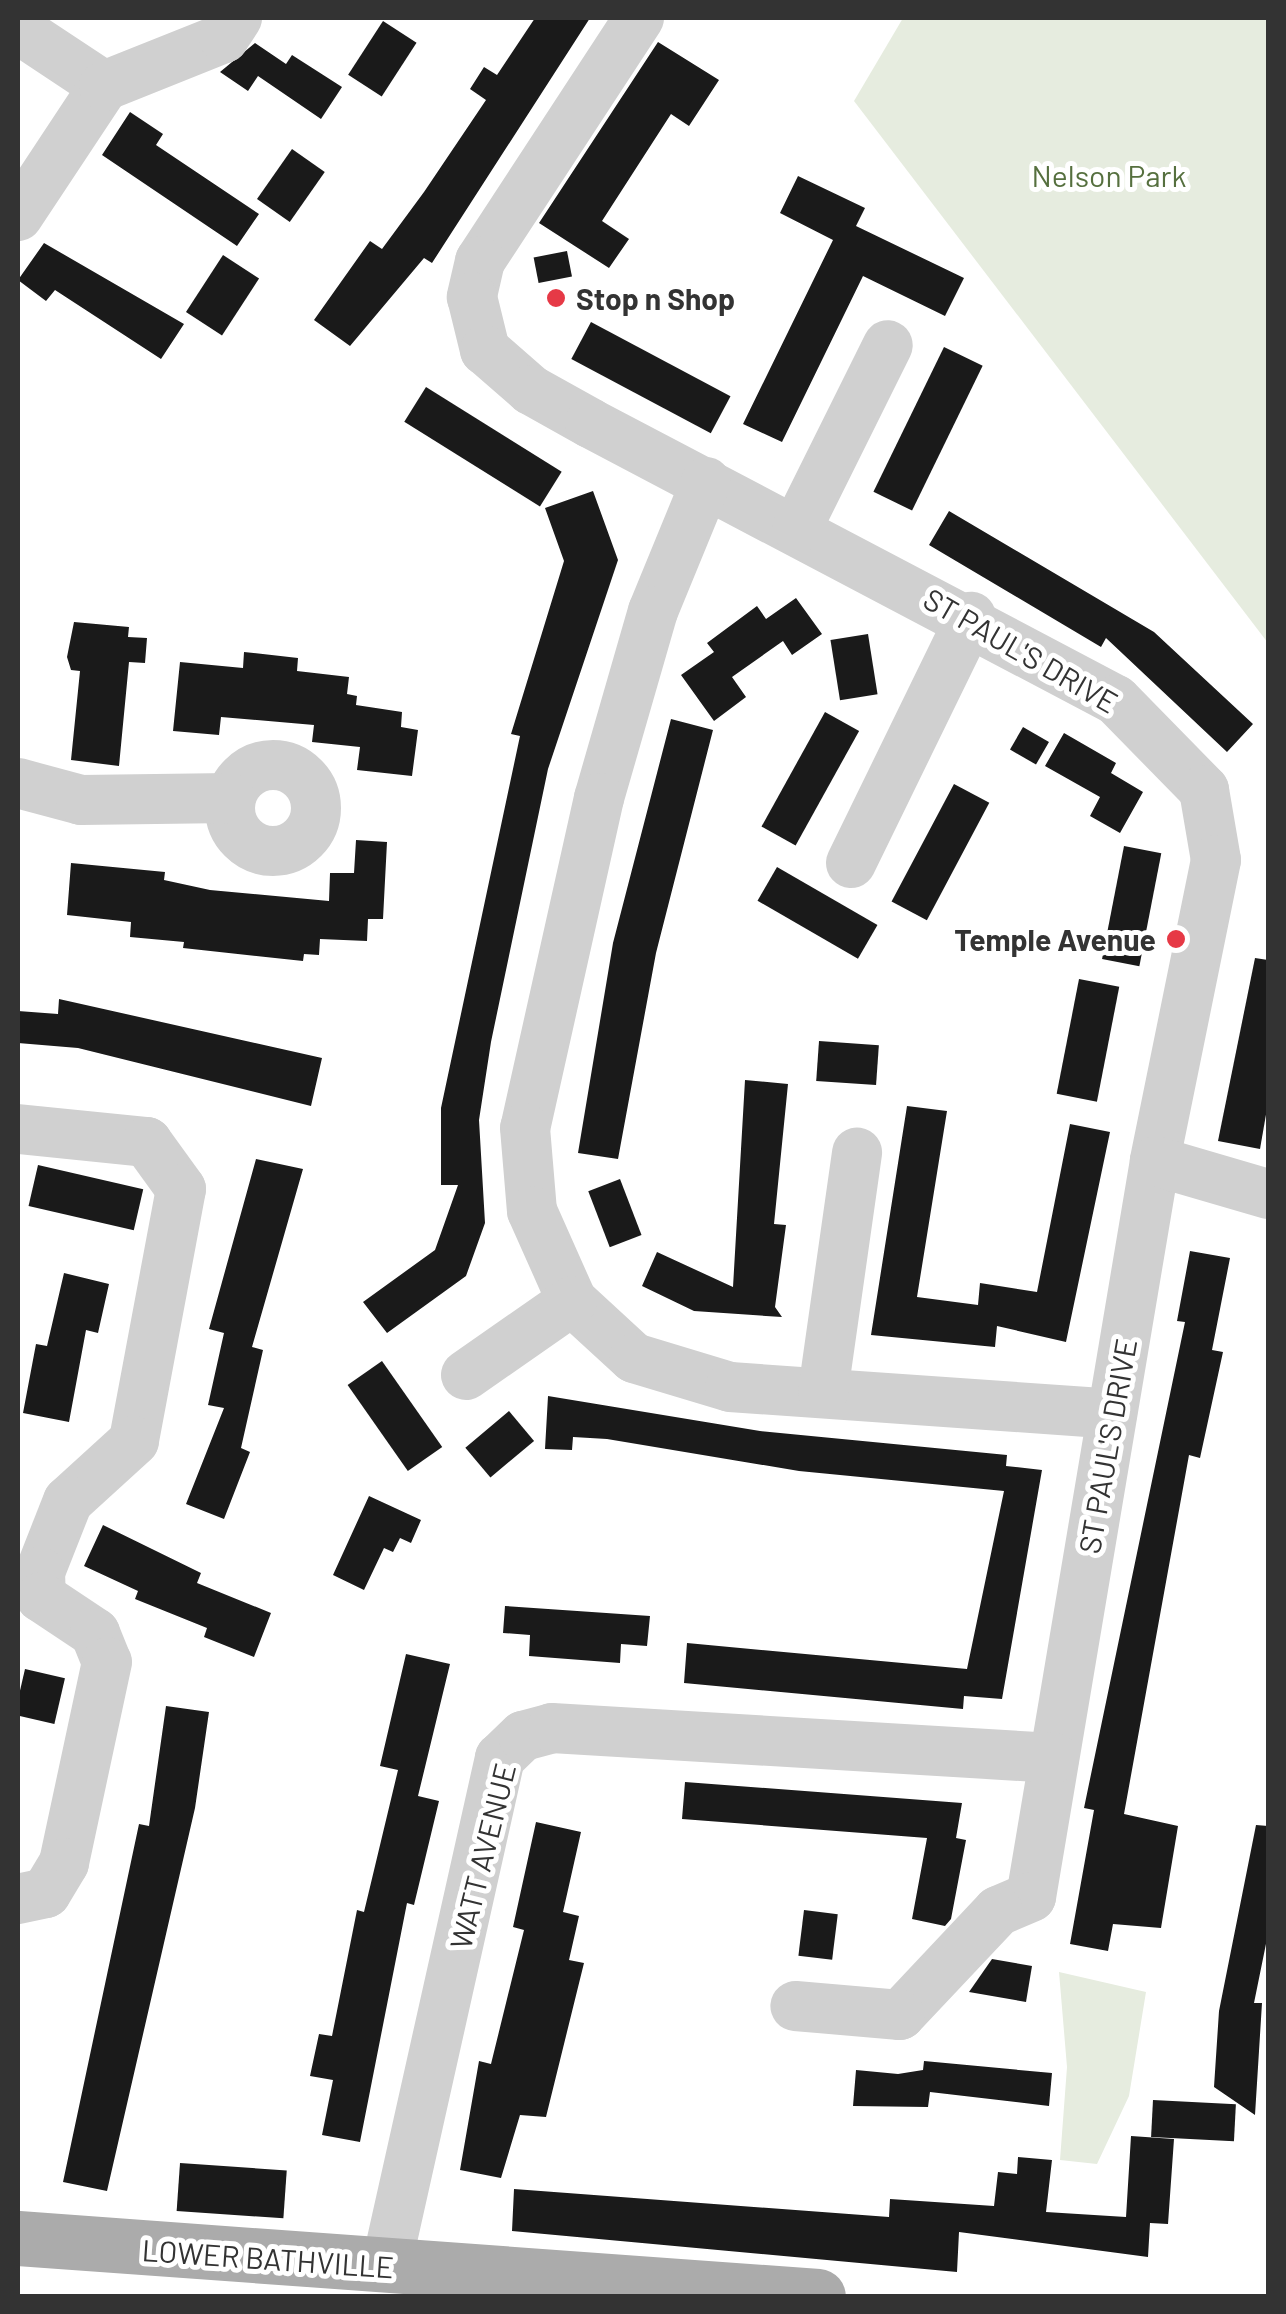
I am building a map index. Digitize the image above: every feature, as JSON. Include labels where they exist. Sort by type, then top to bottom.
[{"type":"main road","name":"LOWER BATHVILLE","points":[[18,2238],[818,2296]]},
{"type":"street","points":[[18,216],[104,86],[224,38],[236,18]]},
{"type":"street","name":"ST PAUL'S DRIVE","points":[[639,18],[480,261],[476,325],[485,350],[531,390],[971,617],[1116,700],[1204,790],[1216,860],[1155,1161],[1031,1898],[998,1910],[900,2016],[795,2006]]},
{"type":"street","points":[[18,29],[104,86]]},
{"type":"street","points":[[797,528],[888,344]]},
{"type":"street","points":[[706,482],[653,611],[599,798],[525,1128],[532,1211],[572,1302],[634,1358],[730,1387],[1112,1414]]},
{"type":"street","points":[[851,862],[971,617]]},
{"type":"street","points":[[18,782],[81,800],[230,798]]},
{"type":"street","points":[[18,1129],[148,1142],[181,1189],[134,1441],[68,1500],[29,1601],[96,1632],[107,1662],[64,1863],[46,1892],[18,1899]]},
{"type":"street","points":[[823,1392],[856,1152]]},
{"type":"street","points":[[1155,1161],[1268,1194]]},
{"type":"street","points":[[466,1375],[572,1302]]},
{"type":"street","name":"WATT AVENUE","points":[[386,2267],[500,1758],[523,1736],[552,1728],[1054,1758]]},
{"type":"green space","name":"Nelson Park","points":[[903,18],[1268,18],[1268,643],[854,101]]},
{"type":"green space","points":[[1059,1972],[1146,1992],[1129,2096],[1097,2164],[1060,2160],[1067,2067]]},
{"type":"building","points":[[535,18],[590,18],[432,263],[424,258],[350,346],[314,320],[370,241],[382,249],[424,192],[486,100],[470,89],[484,67],[497,75]]},
{"type":"building","points":[[383,21],[417,43],[382,96],[348,75]]},
{"type":"building","points":[[658,42],[719,80],[689,126],[671,114],[602,221],[629,239],[609,268],[539,223]]},
{"type":"building","points":[[255,43],[286,64],[292,55],[342,87],[321,119],[258,76],[248,91],[220,72]]},
{"type":"building","points":[[130,112],[163,134],[156,145],[259,214],[237,246],[102,155]]},
{"type":"building","points":[[292,149],[325,172],[290,222],[257,199]]},
{"type":"building","points":[[798,176],[865,208],[856,226],[964,278],[945,316],[863,276],[782,442],[743,424],[833,240],[780,213]]},
{"type":"building","points":[[44,243],[184,324],[161,359],[55,290],[46,301],[18,280]]},
{"type":"building","points":[[567,251],[572,277],[539,283],[534,257]]},
{"type":"building","points":[[223,255],[259,278],[222,335],[186,312]]},
{"type":"building","points":[[591,322],[731,396],[711,433],[571,359]]},
{"type":"building","points":[[944,347],[983,366],[912,511],[873,492]]},
{"type":"building","points":[[426,387],[562,472],[540,507],[404,422]]},
{"type":"building","points":[[593,491],[618,560],[548,769],[491,1042],[479,1120],[485,1223],[466,1276],[387,1333],[363,1302],[435,1250],[458,1185],[441,1185],[441,1108],[520,736],[511,734],[564,561],[545,508]]},
{"type":"building","points":[[949,511],[1154,632],[1253,724],[1227,752],[1106,638],[1101,647],[929,545]]},
{"type":"building","points":[[796,598],[822,634],[792,655],[783,641],[732,677],[746,697],[714,721],[681,675],[714,652],[707,643],[757,606],[766,619]]},
{"type":"building","points":[[74,622],[129,627],[128,637],[147,638],[145,663],[129,662],[119,766],[71,760],[80,671],[71,670],[67,657]]},
{"type":"building","points":[[868,634],[878,694],[840,700],[830,640]]},
{"type":"building","points":[[244,652],[298,658],[297,671],[349,677],[347,694],[357,696],[356,705],[402,712],[401,727],[418,730],[412,776],[357,770],[360,747],[312,742],[314,725],[221,717],[219,735],[173,731],[180,662],[243,668]]},
{"type":"building","points":[[825,712],[859,731],[796,845],[761,827]]},
{"type":"building","points":[[671,719],[713,730],[656,953],[618,1159],[578,1153],[613,943]]},
{"type":"building","points":[[1023,727],[1049,742],[1036,765],[1010,750]]},
{"type":"building","points":[[1064,733],[1116,763],[1111,773],[1143,792],[1120,833],[1090,816],[1100,797],[1045,766]]},
{"type":"building","points":[[954,784],[989,803],[927,920],[892,901]]},
{"type":"building","points":[[356,840],[387,842],[383,919],[368,919],[367,941],[320,939],[319,955],[304,954],[303,961],[183,948],[184,942],[130,937],[131,922],[67,915],[71,863],[165,872],[164,880],[210,890],[329,901],[330,873],[354,873]]},
{"type":"building","points":[[1124,846],[1161,853],[1139,966],[1102,959]]},
{"type":"building","points":[[777,867],[877,925],[858,959],[758,901]]},
{"type":"building","points":[[1255,958],[1268,960],[1268,1103],[1260,1149],[1218,1141]]},
{"type":"building","points":[[1079,979],[1119,987],[1097,1102],[1057,1094]]},
{"type":"building","points":[[59,999],[322,1058],[311,1106],[78,1048],[18,1043],[18,1011],[58,1014]]},
{"type":"building","points":[[819,1041],[879,1045],[876,1085],[816,1081]]},
{"type":"building","points":[[745,1080],[788,1084],[774,1224],[786,1225],[775,1307],[782,1317],[694,1311],[642,1286],[657,1252],[733,1287]]},
{"type":"building","points":[[907,1106],[947,1111],[917,1297],[978,1305],[980,1283],[1037,1292],[1070,1124],[1110,1132],[1066,1342],[997,1326],[995,1347],[871,1335]]},
{"type":"building","points":[[256,1159],[303,1169],[252,1347],[263,1350],[241,1448],[250,1452],[224,1519],[186,1504],[224,1408],[208,1405],[224,1333],[209,1329]]},
{"type":"building","points":[[38,1165],[143,1189],[134,1230],[29,1206]]},
{"type":"building","points":[[620,1179],[642,1235],[610,1247],[588,1191]]},
{"type":"building","points":[[1190,1251],[1230,1258],[1212,1350],[1223,1352],[1200,1458],[1189,1455],[1124,1814],[1178,1826],[1161,1928],[1113,1924],[1108,1951],[1070,1944],[1094,1810],[1084,1808],[1185,1322],[1177,1321]]},
{"type":"building","points":[[64,1273],[109,1284],[98,1333],[86,1330],[69,1422],[23,1413],[36,1344],[47,1346]]},
{"type":"building","points":[[382,1361],[442,1447],[408,1471],[348,1385]]},
{"type":"building","points":[[548,1396],[760,1431],[1007,1455],[1006,1466],[1042,1470],[1002,1699],[964,1696],[963,1709],[684,1683],[687,1643],[967,1669],[1004,1491],[799,1471],[607,1439],[573,1437],[572,1450],[545,1449]]},
{"type":"building","points":[[509,1411],[534,1441],[490,1478],[465,1448]]},
{"type":"building","points":[[369,1496],[421,1520],[411,1543],[400,1538],[393,1552],[384,1548],[364,1590],[333,1575]]},
{"type":"building","points":[[103,1525],[201,1573],[197,1583],[271,1613],[254,1657],[204,1637],[207,1628],[135,1599],[138,1591],[84,1566]]},
{"type":"building","points":[[505,1606],[650,1616],[647,1646],[621,1644],[620,1663],[529,1656],[530,1635],[503,1633]]},
{"type":"building","points":[[406,1654],[450,1664],[418,1796],[439,1801],[414,1905],[407,1903],[360,2142],[322,2135],[333,2080],[310,2076],[319,2034],[332,2036],[357,1910],[364,1912],[398,1770],[380,1766]]},
{"type":"building","points":[[25,1669],[65,1678],[54,1724],[18,1716]]},
{"type":"building","points":[[166,1706],[209,1712],[195,1808],[107,2191],[63,2182],[139,1824],[149,1826]]},
{"type":"building","points":[[685,1782],[962,1803],[956,1838],[966,1840],[951,1919],[945,1926],[912,1919],[927,1838],[682,1819]]},
{"type":"building","points":[[536,1822],[581,1832],[563,1912],[579,1916],[569,1960],[584,1963],[546,2117],[520,2115],[501,2178],[460,2170],[479,2061],[491,2064],[524,1930],[513,1927]]},
{"type":"building","points":[[1256,1825],[1268,1826],[1268,1934],[1254,2003],[1262,2003],[1255,2115],[1214,2087],[1219,2011]]},
{"type":"building","points":[[804,1910],[838,1914],[832,1960],[798,1956]]},
{"type":"building","points":[[992,1959],[1032,1966],[1026,2002],[969,1992]]},
{"type":"building","points":[[924,2061],[1052,2073],[1049,2106],[930,2092],[928,2107],[853,2106],[856,2070],[898,2074],[923,2070]]},
{"type":"building","points":[[1153,2100],[1236,2104],[1234,2141],[1151,2137]]},
{"type":"building","points":[[1131,2136],[1174,2139],[1168,2224],[1150,2223],[1148,2257],[959,2232],[957,2272],[512,2231],[514,2189],[889,2217],[890,2199],[994,2206],[998,2172],[1017,2174],[1018,2157],[1052,2160],[1046,2212],[1126,2217]]},
{"type":"building","points":[[180,2163],[287,2170],[283,2218],[177,2211]]},
{"type":"place","name":"Stop n Shop","points":[[556,298]]},
{"type":"place","name":"Temple Avenue","points":[[1176,939]]}]
